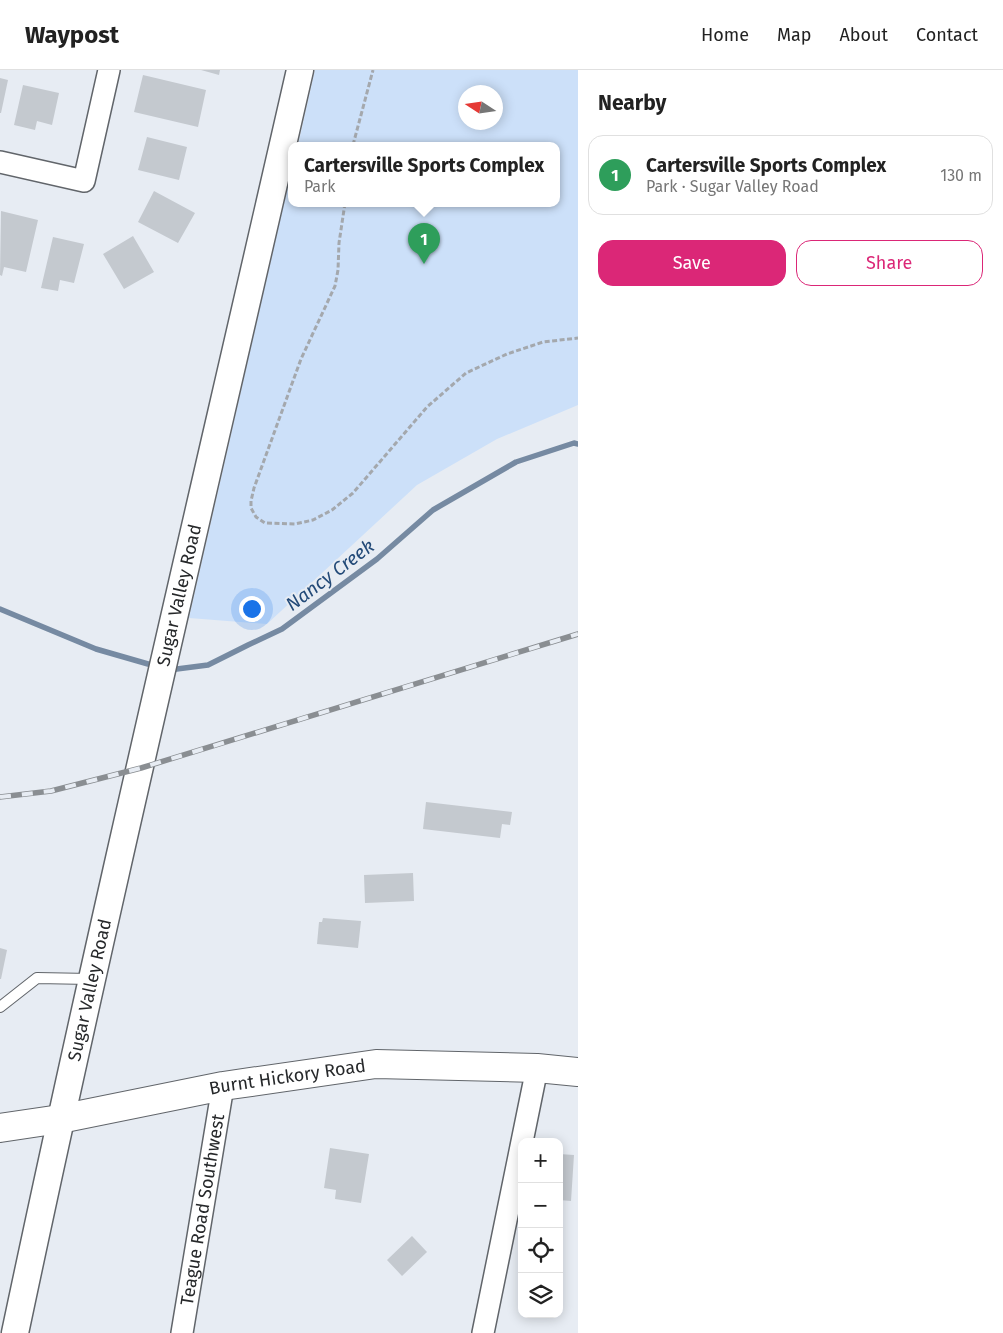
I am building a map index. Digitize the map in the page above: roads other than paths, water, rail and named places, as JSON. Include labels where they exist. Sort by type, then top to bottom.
[{"type":"main road","name":"Burnt Hickory Road","points":[[0,1128],[60,1119],[223,1086],[376,1064],[537,1068],[578,1072]]},
{"type":"street","points":[[0,162],[84,181],[108,70]]},
{"type":"street","name":"Sugar Valley Road","points":[[15,1333],[90,979],[159,688],[300,70]]},
{"type":"street","points":[[483,1333],[537,1068]]},
{"type":"street","name":"Teague Road Southwest","points":[[182,1333],[223,1086]]},
{"type":"lane","points":[[0,1007],[37,978],[90,979]]},
{"type":"waterway","name":"Nancy Creek","points":[[169,670],[208,665],[282,629],[377,559],[433,510],[516,462],[574,443],[578,444]]},
{"type":"waterway","name":"Nancy Creek","points":[[0,609],[96,649],[155,666]]},
{"type":"railway","points":[[0,797],[51,791],[141,768],[578,634]]},
{"type":"place","name":"Cartersville Sports Complex","points":[[424,264]]}]
